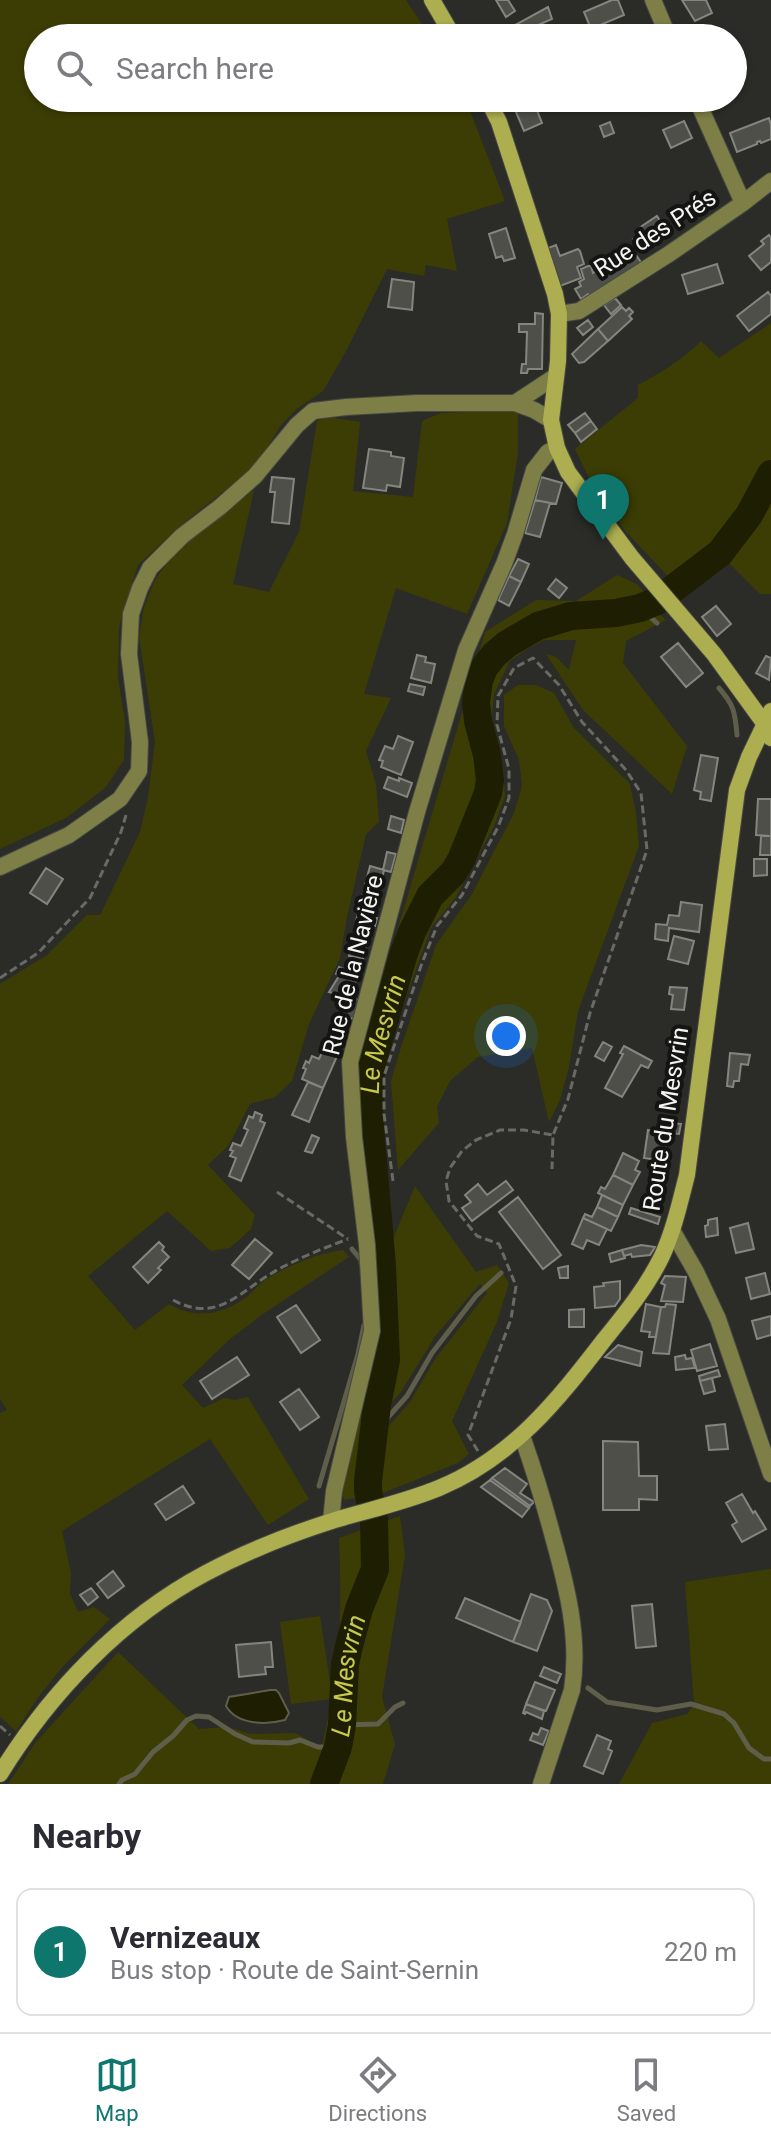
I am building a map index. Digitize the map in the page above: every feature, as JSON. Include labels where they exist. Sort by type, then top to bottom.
[{"type":"main road","points":[[432,0],[446,24]]},
{"type":"main road","points":[[494,112],[559,314],[551,420],[557,448],[568,472],[645,573],[769,724]]},
{"type":"main road","name":"Route du Mesvrin","points":[[0,1774],[20,1742],[64,1688],[122,1630],[150,1609],[179,1588],[229,1561],[331,1521],[443,1486],[487,1461],[522,1436],[573,1380],[627,1311],[647,1282],[673,1232],[687,1175],[737,790],[769,724]]},
{"type":"street","points":[[653,0],[663,24]]},
{"type":"street","points":[[702,112],[743,203]]},
{"type":"street","name":"Rue des Prés","points":[[559,314],[579,311],[669,254],[771,181]]},
{"type":"street","points":[[515,403],[556,376]]},
{"type":"street","points":[[0,867],[69,835],[120,799],[139,771],[140,742],[129,654],[131,614],[140,588],[150,568],[182,536],[255,476],[297,425],[313,411],[417,403],[515,403],[551,420]]},
{"type":"street","name":"Rue de la Navière","points":[[331,1521],[334,1491],[372,1331],[350,1062],[417,812],[466,650],[504,564],[534,470],[548,452],[557,448]]},
{"type":"street","points":[[673,1232],[718,1319],[771,1474]]},
{"type":"street","points":[[522,1436],[537,1477],[573,1620],[575,1674],[572,1690],[541,1784]]},
{"type":"path","points":[[393,1181],[384,1114],[384,1076],[437,926],[462,895],[498,827],[509,798],[509,769],[497,725],[498,696],[514,668],[533,658],[559,685],[582,722],[626,770],[641,793],[647,850],[590,1013],[568,1099],[553,1135],[552,1169]]},
{"type":"path","points":[[0,978],[38,953],[90,898],[126,817]]},
{"type":"path","points":[[487,1461],[468,1435],[511,1319],[516,1286],[499,1244],[477,1236],[449,1201],[446,1181],[450,1168],[462,1151],[476,1140],[500,1130],[553,1135]]},
{"type":"path","points":[[277,1192],[348,1239],[367,1245]]},
{"type":"path","points":[[173,1300],[186,1307],[202,1309],[226,1304],[265,1276],[299,1258],[348,1239]]},
{"type":"shaded area","points":[[0,0],[406,0],[422,24],[24,24],[24,112],[470,112],[505,201],[447,219],[457,271],[426,265],[424,276],[387,269],[323,391],[281,425],[256,466],[187,520],[138,565],[119,627],[118,678],[125,721],[124,760],[105,788],[66,818],[0,849]]},
{"type":"shaded area","points":[[771,323],[771,594],[760,594],[726,560],[686,595],[626,532],[589,478],[575,449],[638,398],[638,385],[687,354],[701,341],[719,358]]},
{"type":"shaded area","points":[[518,410],[518,453],[507,523],[467,614],[396,588],[364,694],[391,698],[366,751],[376,784],[379,822],[366,834],[340,958],[309,1024],[292,1081],[275,1097],[250,1104],[229,1145],[208,1165],[255,1215],[251,1229],[230,1248],[211,1251],[167,1211],[88,1276],[135,1330],[169,1304],[187,1312],[204,1314],[230,1307],[264,1281],[286,1269],[314,1257],[343,1250],[349,1257],[230,1339],[182,1385],[203,1408],[224,1398],[235,1400],[248,1397],[309,1499],[268,1525],[210,1439],[62,1531],[71,1573],[70,1594],[78,1612],[94,1607],[110,1619],[64,1665],[16,1731],[0,1717],[0,1413],[7,1410],[0,1399],[0,984],[47,955],[87,915],[100,915],[140,832],[155,742],[139,637],[144,607],[155,580],[176,551],[254,490],[233,584],[269,592],[299,532],[317,421],[329,417],[360,422],[353,491],[413,497],[422,421],[441,413]]},
{"type":"shaded area","points":[[617,575],[637,584],[647,596],[593,608],[576,601]]},
{"type":"shaded area","points":[[536,600],[576,601],[511,631],[478,656],[485,632]]},
{"type":"shaded area","points":[[655,610],[666,620],[626,641],[623,663],[687,746],[672,794],[583,710],[546,654],[556,657],[569,670],[576,640],[544,640],[510,661],[494,694],[491,724],[503,769],[505,797],[494,826],[456,897],[431,928],[383,1061],[381,1052],[409,961],[433,901],[453,883],[488,807],[493,784],[490,749],[482,715],[491,669],[504,654],[545,631],[573,623],[606,622]]},
{"type":"shaded area","points":[[518,685],[536,685],[554,693],[574,728],[630,784],[639,846],[578,1011],[569,1067],[560,1100],[549,1122],[532,1048],[478,1057],[450,1081],[437,1107],[439,1123],[398,1170],[391,1081],[436,945],[472,894],[514,813],[522,786],[519,760],[504,726],[504,695]]},
{"type":"shaded area","points":[[464,706],[480,763],[482,791],[453,864],[421,902],[394,966],[390,955]]},
{"type":"shaded area","points":[[415,1186],[476,1272],[497,1265],[509,1283],[497,1322],[452,1421],[469,1454],[458,1463],[383,1493],[374,1483],[380,1436],[410,1402],[435,1359],[487,1293],[480,1284],[436,1335],[401,1392],[380,1415],[397,1372],[396,1313],[389,1263],[393,1239]]},
{"type":"shaded area","points":[[379,1347],[360,1484],[361,1497],[345,1500],[340,1492]]},
{"type":"shaded area","points":[[400,1516],[405,1555],[382,1697],[395,1744],[383,1784],[8,1784],[35,1743],[118,1652],[199,1729],[227,1727],[251,1734],[295,1733],[322,1747],[332,1699],[291,1704],[280,1622],[320,1616],[332,1695],[339,1636],[339,1538]]},
{"type":"shaded area","points":[[771,1569],[771,1784],[619,1784],[652,1723],[687,1714],[694,1704],[685,1582]]},
{"type":"shaded area","points":[[270,1690],[279,1693],[289,1713],[285,1720],[252,1722],[237,1717],[226,1706],[229,1697]]},
{"type":"building","points":[[496,0],[508,0],[515,11],[506,17]]},
{"type":"building","points":[[618,0],[624,15],[603,24],[589,24],[584,12]]},
{"type":"building","points":[[682,0],[706,0],[712,13],[695,21]]},
{"type":"building","points":[[548,7],[552,19],[541,24],[517,24]]},
{"type":"building","points":[[516,112],[538,112],[542,123],[524,131]]},
{"type":"building","points":[[769,118],[771,139],[737,152],[730,133]]},
{"type":"building","points":[[684,121],[692,138],[671,148],[663,130]]},
{"type":"building","points":[[610,122],[614,133],[604,137],[600,126]]},
{"type":"building","points":[[657,216],[667,232],[640,250],[633,239],[639,235],[636,230]]},
{"type":"building","points":[[506,228],[515,258],[504,261],[502,256],[496,258],[489,234]]},
{"type":"building","points":[[769,235],[771,262],[761,270],[749,256],[764,244],[761,241]]},
{"type":"building","points":[[556,245],[560,256],[578,249],[580,251],[584,264],[577,267],[581,278],[560,286],[548,248]]},
{"type":"building","points":[[631,248],[643,265],[592,299],[588,294],[581,299],[575,289],[581,286],[579,282],[584,279],[581,269],[591,266],[593,273]]},
{"type":"building","points":[[717,264],[723,283],[688,294],[682,275]]},
{"type":"building","points":[[392,279],[414,282],[412,310],[388,307]]},
{"type":"building","points":[[768,292],[771,296],[771,314],[749,331],[737,316]]},
{"type":"building","points":[[615,298],[621,305],[611,314],[604,305]]},
{"type":"building","points":[[622,307],[633,312],[629,316],[632,319],[608,341],[598,329]]},
{"type":"building","points":[[535,313],[543,314],[542,369],[528,369],[527,373],[521,373],[522,364],[526,364],[527,332],[519,332],[519,324],[535,324]]},
{"type":"building","points":[[588,320],[593,327],[583,335],[577,328]]},
{"type":"building","points":[[598,329],[608,341],[579,363],[572,354]]},
{"type":"building","points":[[585,413],[591,421],[575,433],[568,425]]},
{"type":"building","points":[[591,421],[597,429],[581,442],[575,433]]},
{"type":"building","points":[[369,449],[391,452],[391,456],[404,458],[400,487],[387,485],[386,491],[363,488]]},
{"type":"building","points":[[272,477],[294,479],[289,524],[272,522],[275,492],[270,492]]},
{"type":"building","points":[[541,477],[562,483],[556,504],[535,500]]},
{"type":"building","points":[[535,500],[550,503],[540,537],[525,533]]},
{"type":"building","points":[[518,559],[529,564],[521,582],[509,576]]},
{"type":"building","points":[[509,576],[521,582],[509,606],[498,600]]},
{"type":"building","points":[[556,579],[567,588],[559,598],[548,589]]},
{"type":"building","points":[[716,606],[731,624],[717,636],[702,617]]},
{"type":"building","points":[[678,643],[703,673],[686,687],[661,657]]},
{"type":"building","points":[[417,655],[426,657],[425,662],[435,664],[431,683],[411,678]]},
{"type":"building","points":[[766,656],[771,658],[769,680],[756,673]]},
{"type":"building","points":[[410,684],[425,687],[423,695],[408,691]]},
{"type":"building","points":[[398,736],[413,742],[401,775],[381,767],[383,761],[379,760],[385,746],[393,749]]},
{"type":"building","points":[[701,755],[718,758],[711,801],[700,799],[701,792],[694,790]]},
{"type":"building","points":[[388,777],[412,783],[407,797],[384,788]]},
{"type":"building","points":[[758,799],[771,799],[771,836],[756,835]]},
{"type":"building","points":[[391,816],[404,820],[401,833],[388,829]]},
{"type":"building","points":[[761,836],[771,836],[771,855],[760,855]]},
{"type":"building","points":[[387,852],[396,854],[391,872],[383,870]]},
{"type":"building","points":[[754,859],[767,859],[767,875],[754,876]]},
{"type":"building","points":[[370,866],[384,870],[377,901],[362,897]]},
{"type":"building","points":[[46,868],[63,879],[47,904],[30,893]]},
{"type":"building","points":[[362,897],[377,901],[373,917],[377,918],[375,926],[356,921]]},
{"type":"building","points":[[681,902],[702,905],[699,932],[669,928],[668,941],[655,939],[656,924],[667,925],[669,915],[679,916]]},
{"type":"building","points":[[354,935],[368,939],[363,959],[349,956]]},
{"type":"building","points":[[674,936],[694,941],[688,964],[668,959]]},
{"type":"building","points":[[339,967],[355,974],[342,995],[329,992],[339,976],[336,974]]},
{"type":"building","points":[[355,974],[359,976],[346,997],[342,995]]},
{"type":"building","points":[[670,987],[687,988],[684,1010],[671,1009],[673,995],[669,994]]},
{"type":"building","points":[[346,997],[359,1000],[355,1019],[343,1017]]},
{"type":"building","points":[[603,1042],[612,1047],[604,1061],[595,1056]]},
{"type":"building","points":[[624,1046],[652,1061],[648,1068],[641,1065],[622,1097],[605,1088]]},
{"type":"building","points":[[324,1048],[338,1054],[323,1088],[302,1079],[306,1061],[309,1063],[312,1056],[319,1059]]},
{"type":"building","points":[[730,1053],[750,1055],[748,1065],[741,1064],[739,1081],[734,1081],[733,1087],[727,1086]]},
{"type":"building","points":[[308,1082],[323,1088],[309,1122],[292,1115]]},
{"type":"building","points":[[255,1112],[262,1115],[260,1121],[265,1123],[241,1181],[229,1176],[236,1158],[230,1156],[233,1151],[230,1150],[233,1143],[241,1146],[248,1130],[244,1128],[249,1116],[253,1118]]},
{"type":"building","points":[[670,1123],[681,1124],[679,1134],[662,1132],[663,1125],[669,1126]]},
{"type":"building","points":[[648,1130],[668,1134],[663,1161],[644,1158]]},
{"type":"building","points":[[312,1135],[319,1138],[312,1153],[305,1151]]},
{"type":"building","points":[[623,1153],[639,1161],[635,1170],[640,1172],[633,1185],[613,1175]]},
{"type":"building","points":[[613,1175],[633,1185],[623,1205],[598,1193],[601,1187],[605,1189]]},
{"type":"building","points":[[506,1181],[513,1190],[472,1221],[462,1208],[471,1202],[465,1195],[478,1184],[487,1195]]},
{"type":"building","points":[[602,1195],[623,1205],[618,1217],[597,1207]]},
{"type":"building","points":[[518,1197],[561,1255],[543,1269],[499,1212]]},
{"type":"building","points":[[597,1207],[618,1217],[611,1231],[583,1218],[585,1214],[592,1217]]},
{"type":"building","points":[[631,1208],[660,1217],[658,1224],[629,1214]]},
{"type":"building","points":[[583,1218],[607,1229],[599,1245],[587,1240],[583,1249],[572,1244]]},
{"type":"building","points":[[717,1218],[718,1235],[706,1237],[708,1220]]},
{"type":"building","points":[[748,1223],[754,1249],[736,1253],[730,1228]]},
{"type":"building","points":[[255,1239],[272,1253],[249,1279],[232,1265]]},
{"type":"building","points":[[159,1242],[169,1257],[148,1283],[133,1267]]},
{"type":"building","points":[[641,1245],[655,1247],[650,1255],[624,1256],[622,1250]]},
{"type":"building","points":[[622,1250],[625,1258],[611,1262],[609,1254]]},
{"type":"building","points":[[568,1266],[568,1278],[560,1278],[558,1268]]},
{"type":"building","points":[[765,1273],[770,1294],[751,1299],[746,1278]]},
{"type":"building","points":[[665,1276],[686,1277],[683,1302],[661,1301],[665,1285],[661,1283]]},
{"type":"building","points":[[620,1281],[620,1299],[615,1306],[595,1308],[594,1287]]},
{"type":"building","points":[[646,1304],[661,1307],[656,1337],[649,1337],[650,1332],[641,1331]]},
{"type":"building","points":[[296,1305],[320,1340],[301,1353],[277,1317]]},
{"type":"building","points":[[676,1305],[669,1354],[653,1353],[661,1307]]},
{"type":"building","points":[[584,1309],[584,1327],[569,1327],[569,1310]]},
{"type":"building","points":[[771,1316],[771,1335],[757,1339],[752,1321]]},
{"type":"building","points":[[710,1344],[717,1366],[697,1371],[691,1350]]},
{"type":"building","points":[[618,1345],[642,1352],[640,1366],[605,1357]]},
{"type":"building","points":[[685,1355],[686,1359],[692,1358],[695,1368],[676,1370],[675,1357]]},
{"type":"building","points":[[237,1357],[249,1375],[212,1399],[200,1381]]},
{"type":"building","points":[[718,1370],[720,1376],[700,1381],[699,1376]]},
{"type":"building","points":[[712,1378],[715,1391],[704,1394],[700,1381]]},
{"type":"building","points":[[299,1389],[319,1417],[300,1430],[280,1402]]},
{"type":"building","points":[[725,1424],[728,1449],[709,1450],[706,1426]]},
{"type":"building","points":[[603,1441],[638,1442],[639,1476],[657,1476],[657,1500],[639,1499],[639,1510],[603,1510]]},
{"type":"building","points":[[505,1468],[527,1484],[520,1493],[534,1502],[530,1506],[492,1478]]},
{"type":"building","points":[[492,1478],[530,1506],[529,1508],[490,1480]]},
{"type":"building","points":[[490,1480],[529,1508],[522,1517],[481,1487]]},
{"type":"building","points":[[183,1486],[194,1503],[166,1520],[155,1504]]},
{"type":"building","points":[[742,1494],[766,1529],[742,1542],[732,1525],[737,1522],[726,1503]]},
{"type":"building","points":[[113,1571],[124,1586],[108,1598],[97,1584]]},
{"type":"building","points":[[91,1588],[98,1597],[88,1605],[80,1595]]},
{"type":"building","points":[[531,1594],[547,1600],[552,1611],[537,1651],[513,1642]]},
{"type":"building","points":[[465,1598],[521,1622],[513,1642],[456,1618]]},
{"type":"building","points":[[652,1604],[656,1646],[636,1648],[632,1606]]},
{"type":"building","points":[[271,1642],[273,1667],[265,1667],[266,1674],[239,1677],[236,1645]]},
{"type":"building","points":[[544,1667],[561,1674],[557,1683],[540,1676]]},
{"type":"building","points":[[535,1682],[555,1690],[546,1711],[526,1704]]},
{"type":"building","points":[[526,1704],[544,1711],[542,1719],[523,1713]]},
{"type":"building","points":[[541,1728],[549,1731],[543,1745],[530,1740],[533,1733],[538,1735]]},
{"type":"building","points":[[597,1735],[611,1741],[608,1749],[612,1751],[603,1774],[584,1766]]},
{"type":"waterway","name":"Le Mesvrin","points":[[324,1784],[338,1747],[345,1664],[350,1642],[375,1569],[374,1519],[368,1481],[386,1360],[382,1266],[369,1116],[371,1066],[412,932],[430,896],[453,873],[461,860],[488,793],[487,755],[476,703],[479,680],[494,655],[538,626],[571,616],[640,608],[657,601],[720,553],[749,515],[771,474]]},
{"type":"waterway","points":[[640,608],[657,623]]},
{"type":"waterway","points":[[719,688],[733,709],[737,735]]},
{"type":"waterway","points":[[352,1249],[361,1263]]},
{"type":"waterway","points":[[373,1434],[407,1396],[432,1353],[476,1296],[501,1273]]},
{"type":"waterway","points":[[319,1486],[364,1325]]},
{"type":"waterway","points":[[588,1688],[607,1702],[657,1710],[691,1704],[724,1714],[734,1723],[749,1748],[764,1759],[771,1759]]},
{"type":"waterway","points":[[342,1725],[378,1724],[403,1703]]},
{"type":"waterway","points":[[119,1784],[135,1774],[153,1752],[187,1720],[196,1716],[209,1717],[253,1742],[289,1743],[300,1740],[318,1747],[338,1747]]},
{"type":"place","name":"Vernizeaux","points":[[603,540]]}]
